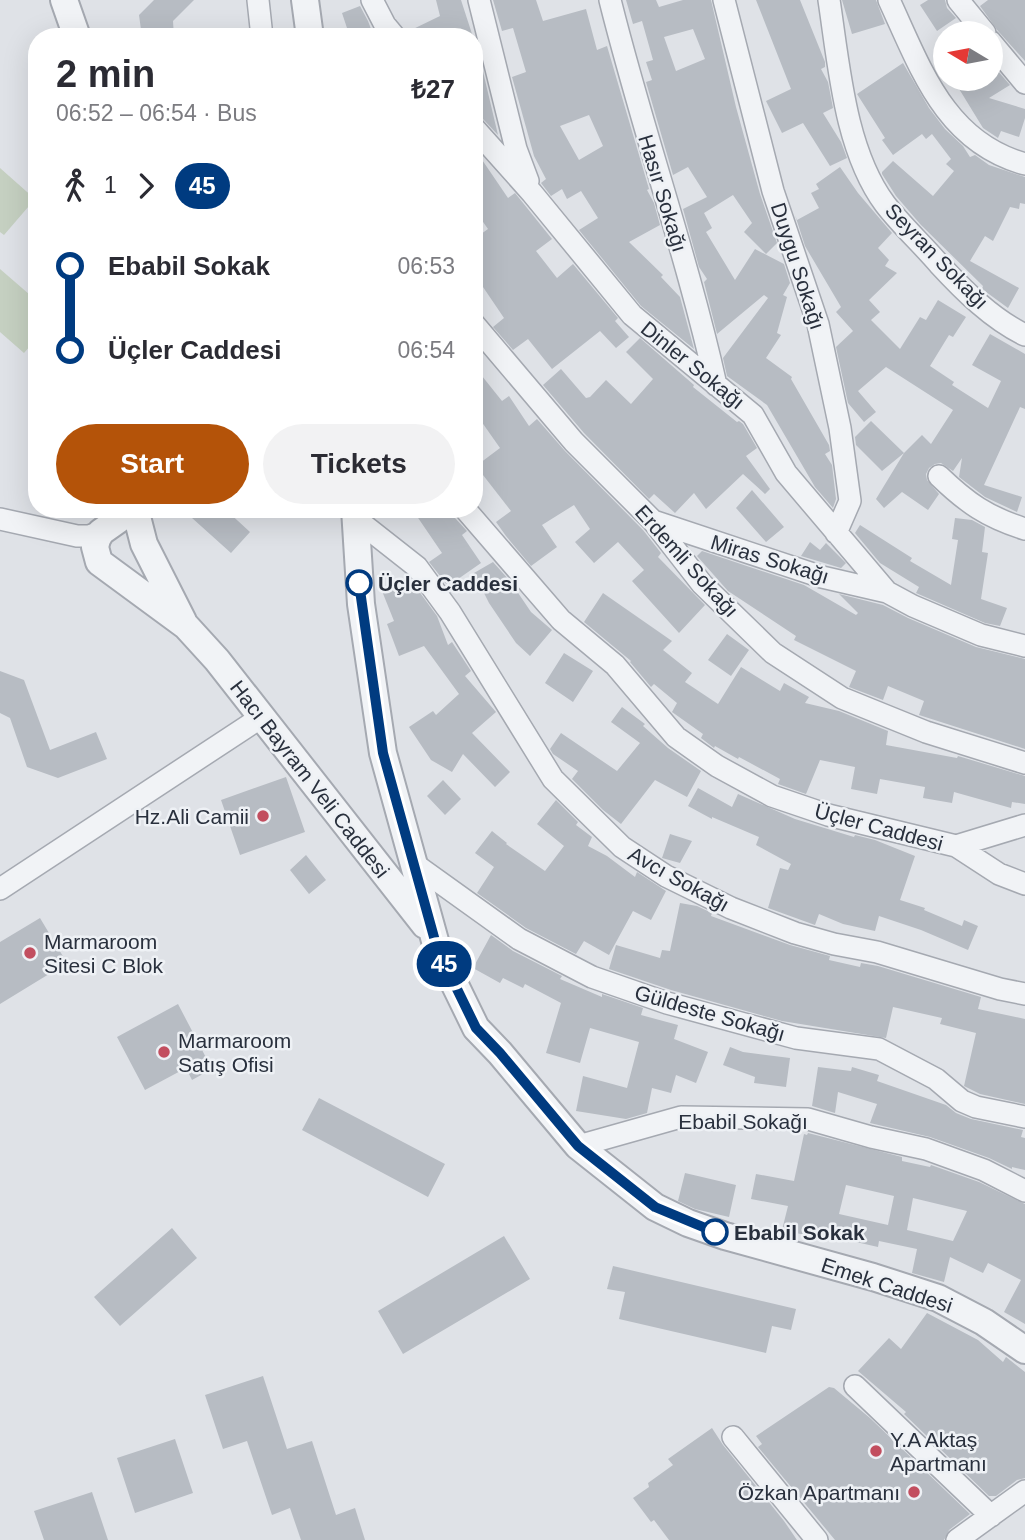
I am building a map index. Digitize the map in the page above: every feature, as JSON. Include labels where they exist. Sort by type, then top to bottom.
[{"type":"street","points":[[64,0],[74,28]]},
{"type":"street","points":[[258,0],[261,28]]},
{"type":"street","points":[[305,0],[309,28]]},
{"type":"street","points":[[372,0],[388,28]]},
{"type":"street","points":[[479,0],[516,149],[532,193]]},
{"type":"street","name":"Hasır Sokağı","points":[[610,0],[644,132],[704,331],[716,385]]},
{"type":"street","name":"Duygu Sokağı","points":[[724,0],[773,191],[818,324],[837,415],[850,501],[836,533]]},
{"type":"street","name":"Seyran Sokağı","points":[[829,0],[837,54],[857,148],[875,188],[886,205],[959,285],[989,312],[1025,335]]},
{"type":"street","points":[[889,0],[918,62],[959,127],[1003,158],[1025,164]]},
{"type":"street","points":[[958,0],[975,21]]},
{"type":"street","points":[[1003,57],[1025,83]]},
{"type":"street","name":"Dinler Sokağı","points":[[483,138],[532,193],[632,315],[753,415],[786,472],[887,592],[981,635],[1025,646]]},
{"type":"street","name":"Erdemli Sokağı","points":[[483,335],[574,442],[653,522],[702,584],[773,653],[842,698],[926,732],[1025,763]]},
{"type":"street","points":[[939,477],[964,500],[987,514],[1025,529]]},
{"type":"street","points":[[137,518],[143,540],[186,626]]},
{"type":"street","name":"Emek Caddesi","points":[[355,518],[361,604],[383,753],[433,934],[446,970],[476,1028],[578,1146],[638,1194],[667,1213],[725,1236],[938,1298],[984,1322],[1025,1350]]},
{"type":"street","name":"Avcı Sokağı","points":[[360,518],[417,567],[450,612],[553,779],[622,847],[677,881],[731,908],[795,933],[877,952],[1025,994]]},
{"type":"street","name":"Üçler Caddesi","points":[[473,518],[561,620],[615,665],[676,737],[717,766],[772,796],[828,815],[956,846],[999,874],[1025,884]]},
{"type":"street","points":[[0,519],[77,536],[89,536],[111,522],[131,526],[143,540],[142,559],[137,566],[123,573],[22,524]]},
{"type":"street","points":[[111,522],[95,547],[106,567],[186,626]]},
{"type":"street","name":"Miras Sokağı","points":[[653,522],[822,577],[887,592]]},
{"type":"street","name":"Hacı Bayram Veli Caddesi","points":[[186,626],[217,660],[260,718],[433,934]]},
{"type":"street","points":[[0,889],[260,718]]},
{"type":"street","points":[[956,846],[1025,825]]},
{"type":"street","name":"Güldeste Sokağı","points":[[413,863],[519,939],[592,977],[667,1003],[796,1038],[879,1049],[936,1079],[962,1101],[976,1107],[1025,1117]]},
{"type":"street","name":"Ebabil Sokağı","points":[[578,1146],[681,1117],[808,1119],[926,1149],[984,1170],[1025,1191]]},
{"type":"street","points":[[855,1386],[991,1516]]},
{"type":"street","points":[[733,1437],[817,1540]]},
{"type":"street","points":[[957,1540],[1025,1491]]},
{"type":"green space","points":[[0,168],[28,193],[28,207],[4,235],[0,232]]},
{"type":"green space","points":[[0,269],[28,293],[28,348],[24,353],[0,332]]},
{"type":"building","points":[[154,0],[194,0],[173,21],[173,28],[141,28],[139,15]]},
{"type":"building","points":[[436,0],[461,0],[470,28],[415,28],[440,16]]},
{"type":"building","points":[[493,0],[536,0],[543,21],[586,9],[597,50],[607,46],[649,189],[647,190],[660,225],[629,242],[663,275],[661,277],[680,297],[694,349],[641,306],[579,230],[598,218],[581,191],[567,199],[562,189],[551,196],[541,183],[546,179],[534,156],[512,77],[526,72],[513,28],[502,31]],"holes":[[[589,115],[603,146],[579,160],[560,126]]]},
{"type":"building","points":[[626,0],[656,0],[659,7],[683,0],[711,0],[736,107],[760,194],[777,243],[766,254],[744,232],[752,223],[733,195],[704,213],[712,228],[706,232],[735,280],[755,249],[784,264],[790,283],[783,295],[787,297],[777,333],[781,335],[766,358],[792,377],[829,445],[830,451],[825,454],[832,465],[836,499],[833,508],[815,487],[767,405],[727,376],[723,358],[768,298],[764,295],[717,334],[704,282],[707,279],[699,267],[683,209],[707,197],[688,167],[673,175],[646,82],[652,80],[646,62],[653,60],[642,21],[633,24]],"holes":[[[693,29],[705,59],[676,71],[664,37]]]},
{"type":"building","points":[[756,0],[800,0],[825,62],[825,67],[821,69],[828,82],[833,108],[823,113],[841,142],[847,158],[830,166],[803,123],[782,133],[766,101],[791,89]]},
{"type":"building","points":[[842,0],[876,0],[885,24],[852,34]]},
{"type":"building","points":[[928,0],[945,0],[947,8],[956,18],[952,21],[933,21],[933,25],[920,5]]},
{"type":"building","points":[[988,0],[1025,0],[1025,61],[1003,37],[1003,21],[991,21],[980,6]]},
{"type":"building","points":[[360,6],[371,28],[347,28],[342,13]]},
{"type":"building","points":[[903,63],[929,108],[970,157],[975,155],[989,165],[1025,177],[1025,204],[1020,203],[1019,209],[1010,207],[993,241],[985,236],[970,261],[1019,288],[1008,308],[982,289],[983,286],[921,225],[896,196],[882,174],[893,161],[933,196],[954,171],[946,164],[951,159],[932,134],[926,139],[922,134],[893,155],[857,94]]},
{"type":"building","points":[[483,72],[498,135],[483,119]]},
{"type":"building","points":[[1003,77],[1010,85],[1003,89]]},
{"type":"building","points":[[960,91],[1000,91],[989,98],[1025,109],[1019,137],[1001,131],[998,138],[983,128]]},
{"type":"building","points":[[483,161],[508,198],[515,193],[552,239],[536,251],[557,278],[573,264],[618,318],[615,321],[629,337],[616,348],[600,331],[552,369],[528,339],[513,350],[493,327],[504,318],[483,287],[483,233],[488,229],[483,222]]},
{"type":"building","points":[[840,167],[892,233],[878,248],[889,260],[885,266],[897,273],[869,300],[880,312],[871,320],[900,349],[920,317],[926,320],[938,300],[966,317],[953,337],[949,335],[930,366],[954,382],[952,385],[988,408],[1001,381],[972,365],[990,334],[1025,354],[1025,409],[1020,407],[984,485],[1022,497],[1017,512],[985,497],[959,477],[962,458],[953,471],[941,463],[929,468],[927,480],[939,494],[928,510],[902,492],[884,508],[876,499],[904,453],[922,435],[931,444],[953,410],[886,367],[858,391],[876,412],[864,422],[848,403],[836,347],[853,331],[836,312],[841,307],[805,246],[795,215],[797,220],[819,208],[811,193],[819,189],[816,184]]},
{"type":"building","points":[[640,338],[694,385],[693,387],[743,424],[757,448],[746,456],[770,489],[765,494],[743,474],[706,509],[694,493],[675,513],[654,494],[649,499],[584,433],[543,385],[561,369],[586,398],[606,380],[631,404],[653,379],[626,352]]},
{"type":"building","points":[[483,377],[502,401],[509,396],[529,426],[537,419],[643,530],[661,553],[658,557],[705,605],[679,633],[632,581],[644,570],[618,542],[594,563],[575,542],[590,529],[574,505],[542,525],[557,547],[531,566],[496,522],[511,511],[483,475],[483,461],[500,448],[483,424]]},
{"type":"building","points":[[871,421],[904,453],[882,471],[856,445],[855,437]]},
{"type":"building","points":[[752,490],[784,527],[766,542],[736,508]]},
{"type":"building","points":[[192,518],[235,518],[250,532],[231,553]]},
{"type":"building","points":[[418,518],[455,518],[467,531],[462,535],[481,563],[448,586],[429,562],[442,553]]},
{"type":"building","points":[[955,518],[972,520],[985,527],[982,552],[988,553],[981,599],[1007,608],[1000,626],[985,623],[916,593],[919,587],[880,563],[855,533],[860,525],[912,558],[910,561],[951,585],[958,540],[952,539]]},
{"type":"building","points":[[810,542],[820,550],[826,543],[846,563],[841,568],[801,556]]},
{"type":"building","points":[[702,551],[804,585],[856,615],[858,613],[839,594],[883,605],[976,647],[1025,659],[1025,749],[919,715],[924,701],[888,686],[883,700],[849,687],[856,671],[794,640],[796,636],[728,591],[697,556]]},
{"type":"building","points":[[493,562],[531,612],[552,630],[530,656],[516,643],[489,603],[474,573]]},
{"type":"building","points":[[410,579],[437,616],[448,645],[452,642],[471,671],[465,676],[496,712],[472,733],[510,772],[495,787],[463,754],[452,772],[431,760],[409,727],[433,711],[436,715],[459,694],[424,646],[399,656],[387,624],[394,621],[382,591]]},
{"type":"building","points":[[603,593],[672,641],[663,650],[692,673],[685,682],[718,704],[741,667],[780,691],[784,683],[809,697],[805,703],[839,711],[888,731],[886,745],[957,758],[958,756],[1025,776],[1025,804],[1012,802],[1011,808],[954,792],[952,803],[923,798],[925,787],[880,779],[877,794],[851,789],[855,767],[820,760],[806,794],[778,784],[780,779],[739,757],[738,759],[715,746],[714,748],[701,738],[703,734],[672,712],[677,703],[654,684],[651,687],[631,661],[584,622]]},
{"type":"building","points":[[727,634],[749,650],[731,676],[708,660]]},
{"type":"building","points":[[564,653],[593,671],[573,702],[545,683]]},
{"type":"building","points":[[0,671],[24,680],[50,750],[96,732],[107,759],[58,778],[27,767],[10,718],[0,713]]},
{"type":"building","points":[[622,707],[645,724],[643,726],[668,748],[701,771],[687,797],[655,780],[621,824],[572,779],[578,771],[550,749],[561,733],[617,771],[640,743],[611,722]]},
{"type":"building","name":"Hz.Ali Camii","points":[[286,777],[305,832],[240,855],[221,800]]},
{"type":"building","points":[[443,780],[461,799],[445,815],[427,796]]},
{"type":"building","points":[[698,788],[732,807],[738,794],[795,819],[854,837],[855,835],[875,840],[915,856],[900,900],[925,908],[924,910],[962,926],[964,920],[978,926],[968,950],[879,916],[875,931],[843,924],[819,914],[815,925],[768,908],[780,868],[788,870],[791,864],[756,845],[759,837],[712,819],[688,806]]},
{"type":"building","points":[[556,800],[578,822],[576,825],[592,837],[588,846],[607,856],[635,877],[637,872],[666,891],[651,920],[633,911],[609,955],[584,941],[576,954],[526,928],[477,893],[494,867],[475,853],[492,831],[545,871],[564,846],[537,824]]},
{"type":"building","points":[[670,834],[692,841],[680,863],[662,858]]},
{"type":"building","points":[[306,855],[326,880],[309,894],[290,870]]},
{"type":"building","points":[[680,903],[697,906],[712,913],[711,916],[790,945],[830,956],[829,960],[860,967],[861,963],[878,966],[981,997],[978,1009],[1025,1019],[1025,1104],[980,1094],[964,1086],[976,1033],[940,1024],[942,1018],[893,1007],[886,1038],[782,1021],[671,990],[609,969],[616,945],[660,958],[662,950],[670,951]]},
{"type":"building","name":"Marmaroom Sitesi C Blok","points":[[40,918],[67,963],[0,1004],[0,942]]},
{"type":"building","points":[[491,935],[513,951],[562,976],[560,979],[602,997],[602,994],[643,1008],[641,1015],[678,1025],[674,1039],[708,1052],[696,1083],[676,1075],[671,1093],[652,1088],[647,1113],[626,1119],[576,1111],[583,1076],[627,1088],[639,1042],[590,1028],[580,1063],[546,1053],[561,1003],[525,984],[523,988],[503,978],[500,983],[473,968]]},
{"type":"building","name":"Marmaroom Satış Ofisi","points":[[178,1004],[212,1069],[192,1080],[186,1068],[145,1090],[117,1037]]},
{"type":"building","points":[[730,1047],[743,1052],[790,1058],[786,1087],[754,1083],[755,1077],[723,1065]]},
{"type":"building","points":[[818,1067],[851,1071],[852,1067],[879,1075],[877,1081],[946,1105],[971,1119],[1023,1130],[1021,1137],[1025,1138],[1025,1170],[1012,1169],[930,1137],[870,1123],[877,1104],[838,1092],[835,1113],[812,1106]]},
{"type":"building","points":[[319,1098],[445,1164],[428,1197],[302,1130]]},
{"type":"building","points":[[808,1133],[902,1157],[902,1161],[930,1167],[931,1165],[979,1182],[1025,1204],[1025,1324],[1004,1312],[1021,1280],[988,1263],[983,1273],[950,1257],[944,1282],[912,1273],[917,1249],[879,1241],[878,1247],[834,1237],[833,1241],[782,1230],[788,1206],[751,1199],[756,1174],[794,1181],[804,1134]],"holes":[[[846,1185],[894,1196],[888,1225],[839,1214]],[[913,1198],[967,1211],[953,1241],[907,1230]]]},
{"type":"building","points":[[685,1173],[736,1185],[729,1217],[695,1209],[678,1201]]},
{"type":"building","points":[[172,1228],[197,1258],[120,1326],[94,1297]]},
{"type":"building","points":[[504,1236],[530,1279],[403,1354],[378,1311]]},
{"type":"building","points":[[613,1266],[796,1309],[791,1330],[772,1326],[766,1353],[619,1319],[625,1292],[607,1289]]},
{"type":"building","points":[[927,1313],[978,1340],[1003,1362],[1006,1357],[1025,1372],[1025,1478],[1017,1480],[996,1496],[989,1496],[904,1414],[906,1412],[858,1371],[889,1338],[901,1349]]},
{"type":"building","points":[[263,1376],[287,1449],[312,1441],[336,1515],[355,1508],[365,1540],[301,1540],[290,1508],[272,1515],[247,1441],[223,1449],[205,1395]]},
{"type":"building","points":[[829,1387],[834,1388],[870,1418],[970,1514],[949,1530],[944,1540],[835,1540],[758,1447],[762,1444],[756,1436]]},
{"type":"building","points":[[712,1428],[797,1540],[669,1540],[654,1520],[651,1522],[633,1498],[673,1465],[668,1459]]},
{"type":"building","points":[[175,1439],[193,1493],[135,1513],[117,1458]]},
{"type":"building","points":[[92,1492],[108,1540],[44,1540],[34,1511]]},
{"type":"bus line","name":"45","points":[[359,583],[383,753],[437,948],[476,1028],[578,1146],[655,1207],[715,1232]]},
{"type":"place","name":"Üçler Caddesi","points":[[359,583]]},
{"type":"place","name":"Hz.Ali Camii","points":[[263,816]]},
{"type":"place","name":"Marmaroom Sitesi C Blok","points":[[30,953]]},
{"type":"place","name":"Marmaroom Satış Ofisi","points":[[164,1052]]},
{"type":"place","name":"Ebabil Sokak","points":[[715,1232]]},
{"type":"place","name":"Y.A Aktaş Apartmanı","points":[[876,1451]]},
{"type":"place","name":"Özkan Apartmanı","points":[[914,1492]]}]
